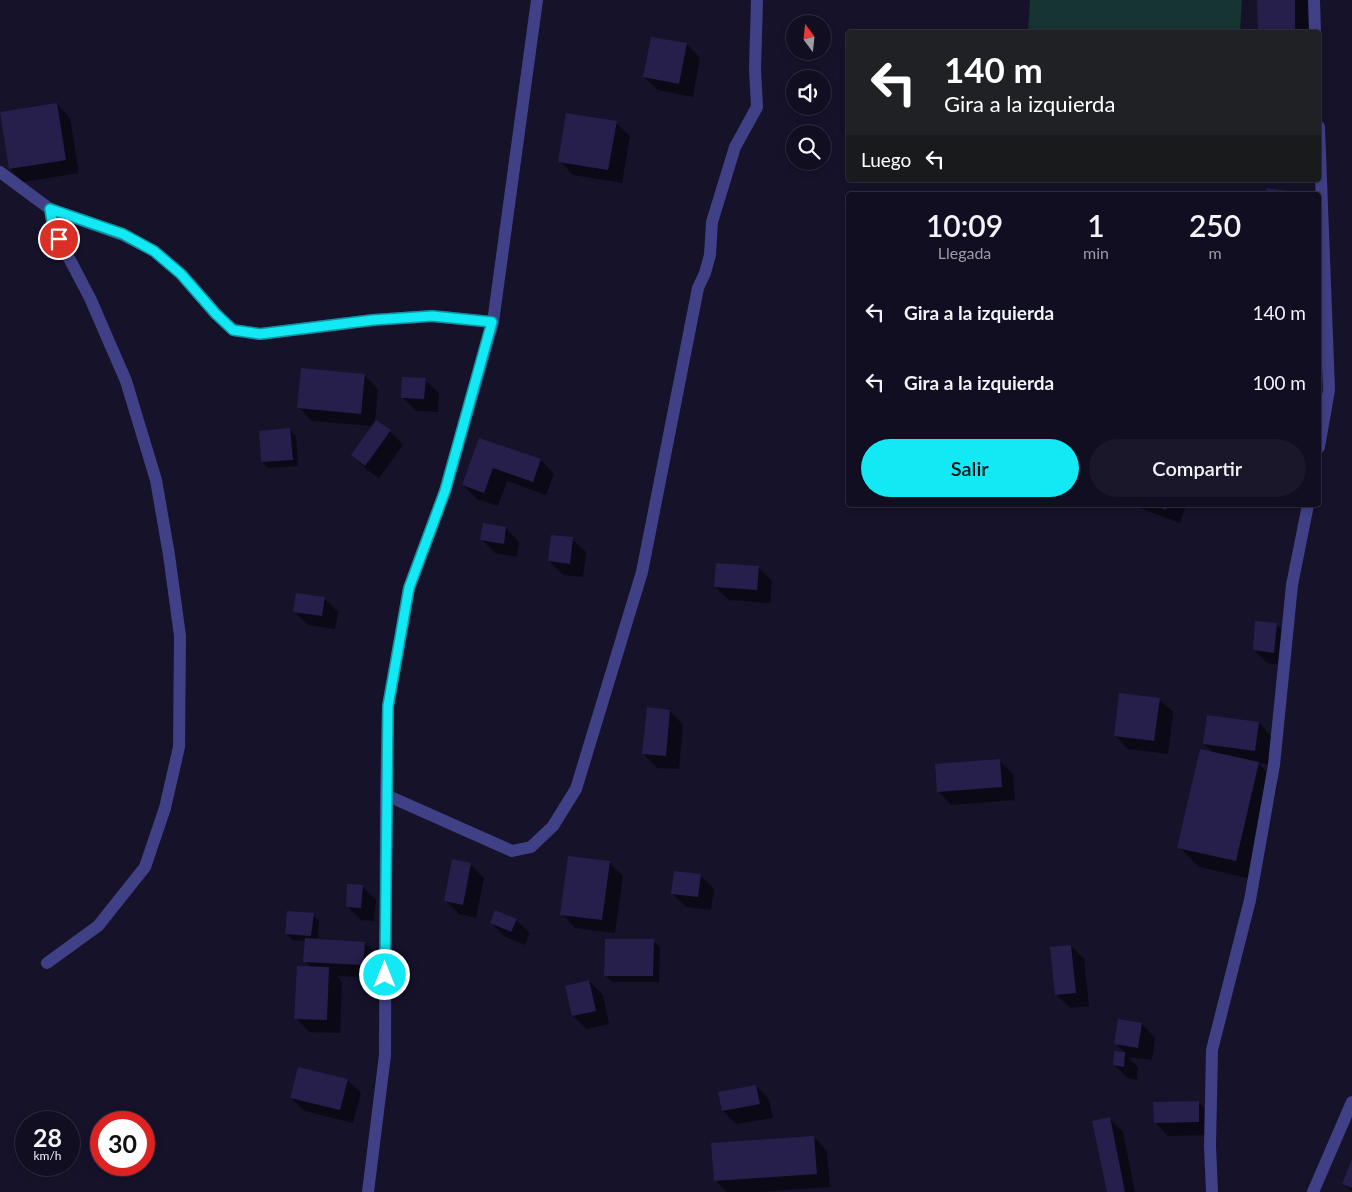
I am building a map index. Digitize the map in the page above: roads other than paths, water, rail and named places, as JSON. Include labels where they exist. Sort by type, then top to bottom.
[{"type":"street","points":[[368,1192],[385,1055],[388,706],[409,588],[445,491],[492,322],[537,0]]},
{"type":"street","points":[[386,795],[512,851],[531,847],[554,826],[576,789],[642,572],[698,288],[710,255],[712,222],[735,147],[756,107],[757,0]]},
{"type":"street","points":[[1314,0],[1315,30]]},
{"type":"street","points":[[0,172],[50,209],[123,234],[154,251],[181,274],[216,314],[233,330],[260,334],[373,320],[432,316],[492,322]]},
{"type":"street","points":[[1321,180],[1329,390],[1321,436]]},
{"type":"street","points":[[47,963],[98,926],[145,866],[165,808],[179,748],[180,636],[156,480],[129,390],[90,298],[59,239],[52,221],[50,209]]},
{"type":"street","points":[[1212,1192],[1210,1146],[1212,1050],[1250,900],[1273,774],[1292,585],[1308,507]]},
{"type":"street","points":[[1313,1192],[1352,1102]]}]
